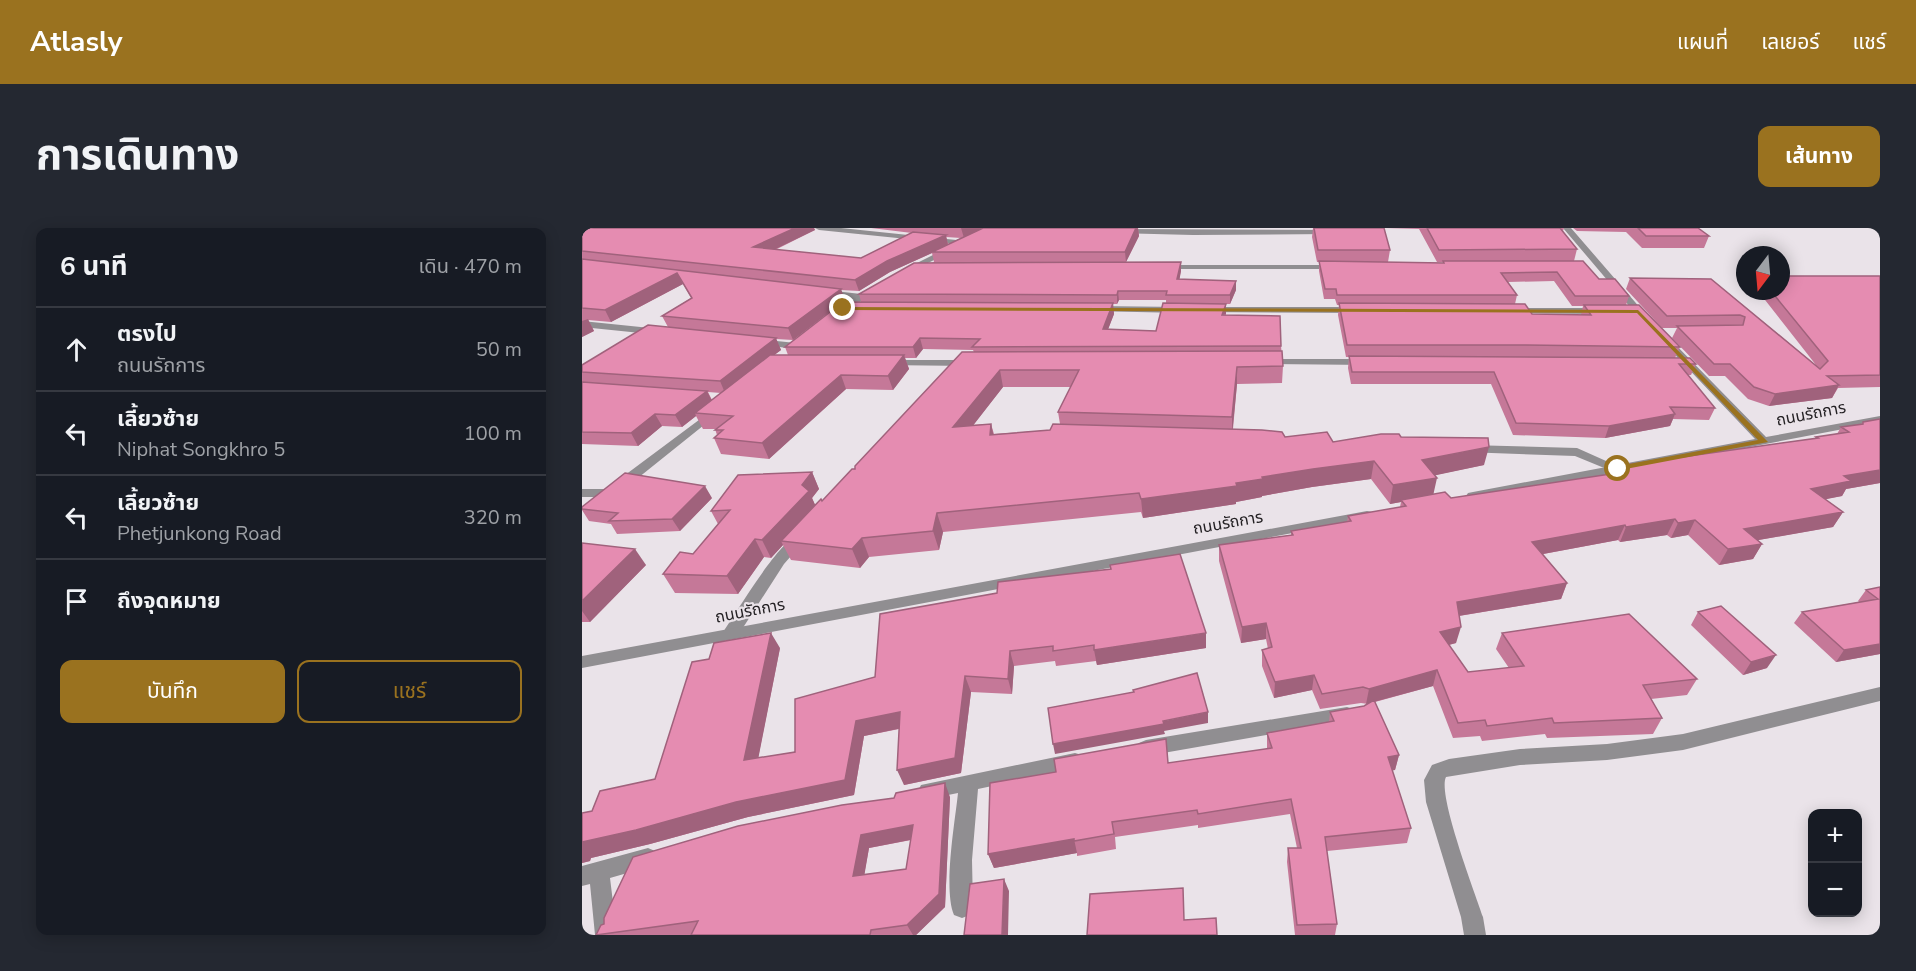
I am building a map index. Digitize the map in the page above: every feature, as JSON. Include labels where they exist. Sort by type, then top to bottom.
[{"type":"street","points":[[819,228],[966,243]]},
{"type":"street","points":[[1567,228],[1638,312],[1661,331],[1687,364],[1764,442]]},
{"type":"street","points":[[1110,231],[1337,232]]},
{"type":"street","points":[[828,321],[843,308],[890,279],[976,238]]},
{"type":"street","points":[[915,267],[939,267]]},
{"type":"street","points":[[1151,267],[1352,267]]},
{"type":"street","points":[[1588,267],[1600,267]]},
{"type":"street","points":[[814,292],[861,297]]},
{"type":"street","points":[[843,308],[864,308]]},
{"type":"street","points":[[1088,309],[1375,310]]},
{"type":"street","points":[[1495,311],[1614,311]]},
{"type":"street","points":[[1626,311],[1638,312]]},
{"type":"street","points":[[582,324],[665,333]]},
{"type":"street","points":[[749,341],[800,343],[782,358]]},
{"type":"street","points":[[1249,362],[1380,362]]},
{"type":"street","points":[[869,363],[976,363]]},
{"type":"street","points":[[1675,363],[1687,364]]},
{"type":"street","points":[[596,504],[721,406]]},
{"type":"street","name":"ถนนรัถการ","points":[[1454,499],[1880,419]]},
{"type":"street","points":[[1458,449],[1576,452],[1618,469]]},
{"type":"street","points":[[582,493],[610,493]]},
{"type":"street","name":"ถนนรัถการ","points":[[582,662],[1384,512]]},
{"type":"street","points":[[730,633],[779,561],[812,526]]},
{"type":"street","points":[[1475,935],[1472,917],[1436,802],[1434,780],[1438,771],[1449,766],[1520,757],[1607,752],[1683,742],[1880,694]]},
{"type":"street","points":[[1134,750],[1361,712]]},
{"type":"street","points":[[910,795],[1089,758]]},
{"type":"street","points":[[962,907],[962,860],[969,783]]},
{"type":"street","points":[[606,935],[606,920],[591,874],[668,852]]},
{"type":"building","points":[[582,228],[795,228],[753,247],[861,258],[913,232],[946,235],[887,261],[855,280],[582,251]]},
{"type":"building","points":[[983,228],[1136,228],[1125,252],[932,252]]},
{"type":"building","points":[[1314,228],[1384,228],[1390,250],[1318,250]]},
{"type":"building","points":[[1427,228],[1560,228],[1577,249],[1439,250]]},
{"type":"building","points":[[1638,228],[1698,228],[1709,236],[1646,236]]},
{"type":"building","points":[[582,259],[841,289],[788,328],[662,316],[692,298],[677,273],[605,310],[582,308]]},
{"type":"building","points":[[1319,261],[1444,263],[1443,261],[1583,261],[1599,279],[1615,279],[1629,296],[1575,296],[1557,272],[1501,273],[1517,295],[1337,295],[1336,289],[1325,289]]},
{"type":"building","points":[[1181,262],[1177,279],[1236,281],[1230,295],[1166,295],[1167,291],[1118,291],[1117,295],[859,294],[914,263]]},
{"type":"building","points":[[1790,276],[1880,276],[1880,375],[1827,376],[1839,385],[1775,394],[1754,387],[1730,364],[1714,364],[1677,326],[1743,325],[1745,317],[1740,315],[1667,316],[1630,278],[1711,279],[1820,369],[1828,361],[1778,300],[1790,300]]},
{"type":"building","points":[[843,302],[1113,303],[1103,329],[1156,331],[1163,303],[1226,304],[1222,315],[1280,316],[1281,346],[972,347],[980,339],[920,338],[913,347],[785,347]]},
{"type":"building","points":[[1339,303],[1525,304],[1532,314],[1591,315],[1584,305],[1639,305],[1680,347],[1347,345]]},
{"type":"building","points":[[648,325],[776,338],[720,381],[582,372],[582,365]]},
{"type":"building","points":[[1282,351],[1283,366],[1237,367],[1232,417],[1058,412],[1079,370],[1000,370],[953,427],[991,424],[990,435],[1050,430],[1053,424],[1262,430],[1282,432],[1285,437],[1327,432],[1333,442],[1381,434],[1399,434],[1401,437],[1488,438],[1489,447],[1422,460],[1437,478],[1393,485],[1374,461],[1262,477],[1263,479],[1236,483],[1237,486],[1141,499],[1139,493],[937,513],[933,531],[862,538],[852,549],[781,541],[821,499],[822,501],[852,469],[855,469],[855,466],[962,352]]},
{"type":"building","points":[[770,355],[904,355],[888,376],[841,375],[762,443],[714,438],[723,430],[715,430],[733,416],[695,413]]},
{"type":"building","points":[[1349,356],[1690,358],[1696,364],[1679,364],[1715,408],[1670,407],[1675,414],[1609,426],[1516,423],[1494,372],[1352,372]]},
{"type":"building","points":[[582,382],[707,391],[675,415],[655,414],[631,433],[582,432]]},
{"type":"building","points":[[1880,419],[1880,470],[1844,476],[1851,481],[1811,489],[1843,512],[1744,529],[1762,544],[1728,549],[1695,520],[1678,523],[1675,519],[1626,527],[1625,525],[1532,542],[1567,583],[1457,602],[1461,627],[1440,632],[1468,672],[1524,666],[1502,633],[1629,614],[1697,679],[1643,685],[1662,718],[1554,723],[1552,718],[1487,726],[1485,720],[1458,723],[1437,670],[1369,689],[1363,687],[1322,694],[1314,675],[1275,682],[1262,650],[1272,647],[1266,623],[1242,627],[1219,545],[1293,535],[1291,531],[1351,521],[1348,516],[1406,506],[1401,500],[1445,492],[1451,498],[1624,472],[1618,466],[1818,438],[1816,437],[1849,432],[1841,427]]},
{"type":"building","points":[[812,472],[802,485],[809,491],[762,540],[755,539],[727,576],[663,574],[680,552],[693,554],[730,510],[711,511],[738,475]]},
{"type":"building","points":[[625,473],[705,486],[672,519],[609,521],[618,513],[582,509]]},
{"type":"building","points":[[582,543],[635,549],[582,601]]},
{"type":"building","points":[[1180,554],[1206,633],[1094,650],[1094,645],[1053,651],[1053,646],[1010,651],[1008,679],[965,676],[955,758],[897,770],[900,712],[856,721],[845,780],[736,802],[636,830],[582,842],[582,813],[592,811],[600,791],[655,779],[692,662],[709,659],[714,643],[771,633],[744,760],[795,752],[795,699],[875,677],[880,614],[997,593],[998,582],[1111,569],[1110,565]]},
{"type":"building","points":[[1880,587],[1880,644],[1844,650],[1802,612],[1878,599],[1866,590]]},
{"type":"building","points":[[1721,606],[1776,655],[1751,662],[1698,612]]},
{"type":"building","points":[[1197,673],[1208,712],[1163,721],[1164,724],[1053,744],[1048,708],[1134,692],[1133,690]]},
{"type":"building","points":[[1374,700],[1399,755],[1388,757],[1411,828],[1325,837],[1337,924],[1297,925],[1288,848],[1301,848],[1291,799],[1198,814],[1197,810],[1112,822],[1114,834],[988,854],[990,783],[1056,772],[1054,759],[1166,739],[1168,763],[1272,748],[1267,733],[1334,721],[1330,712],[1364,706]]},
{"type":"building","points":[[945,783],[939,894],[907,925],[871,930],[870,935],[691,935],[698,921],[596,935],[601,925],[604,924],[604,918],[633,857],[738,826],[842,805],[894,798],[896,793]],"holes":[[[913,825],[906,869],[853,876],[861,835]]]},
{"type":"building","points":[[1004,879],[1002,935],[964,935],[970,884]]},
{"type":"building","points":[[1183,888],[1184,920],[1216,918],[1217,935],[1087,935],[1090,894]]},
{"type":"route","points":[[843,308],[1638,312],[1764,442],[1618,469]]}]
